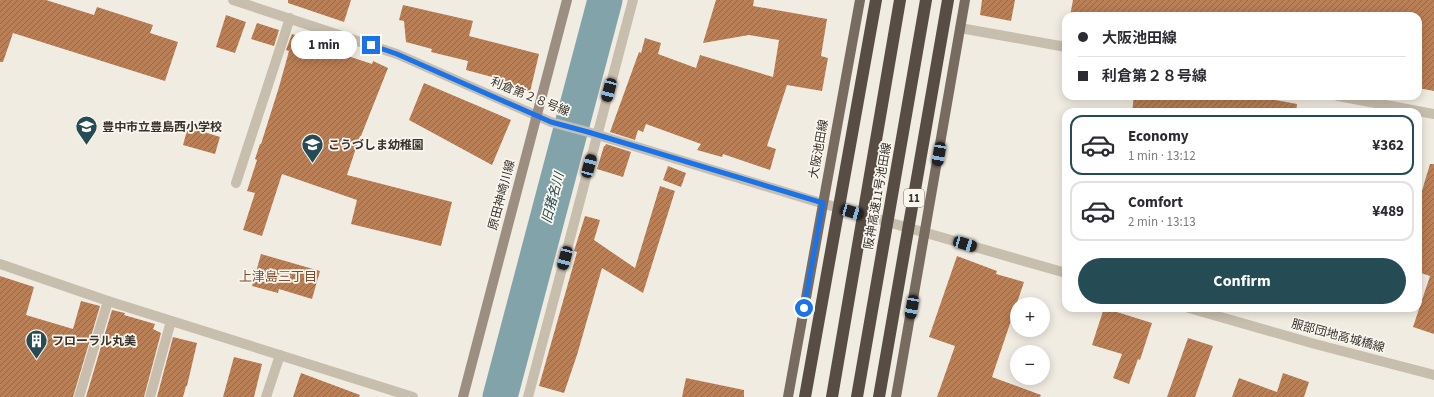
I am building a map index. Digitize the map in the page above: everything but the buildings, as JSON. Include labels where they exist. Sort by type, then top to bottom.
[{"type":"highway","points":[[805,397],[876,0]]},
{"type":"highway","name":"阪神高速11号池田線","points":[[832,397],[900,0]]},
{"type":"highway","name":"阪神高速11号池田線","points":[[857,397],[926,0]]},
{"type":"highway","name":"11","points":[[879,397],[948,0]]},
{"type":"main road","name":"大阪池田線","points":[[788,397],[860,0]]},
{"type":"main road","points":[[896,397],[965,0]]},
{"type":"street","name":"利倉第２８号線","points":[[233,0],[397,54],[551,122],[823,203]]},
{"type":"street","name":"原田神崎川線","points":[[463,397],[567,0]]},
{"type":"street","points":[[528,397],[592,133],[634,0]]},
{"type":"street","points":[[236,183],[290,18]]},
{"type":"street","points":[[960,28],[1062,46]]},
{"type":"street","points":[[1359,100],[1402,108]]},
{"type":"street","points":[[1422,112],[1434,114]]},
{"type":"street","points":[[823,203],[1062,272]]},
{"type":"street","points":[[0,264],[413,397]]},
{"type":"street","points":[[79,397],[108,300]]},
{"type":"street","name":"服部団地高城橋線","points":[[1203,312],[1434,375]]},
{"type":"street","points":[[150,397],[171,320]]},
{"type":"street","points":[[266,397],[280,355]]},
{"type":"waterway","name":"旧猪名川","points":[[500,397],[605,0]]},
{"type":"place","name":"豊中市立豊島西小学校","points":[[87,146]]},
{"type":"place","name":"こうづしま幼稚園","points":[[313,164]]},
{"type":"place","name":"フローラル丸美","points":[[36,360]]},
{"type":"district","name":"上津島三丁目","points":[[278,277]]},
{"type":"route","points":[[371,45],[397,54],[551,122],[823,203],[804,308]]}]
